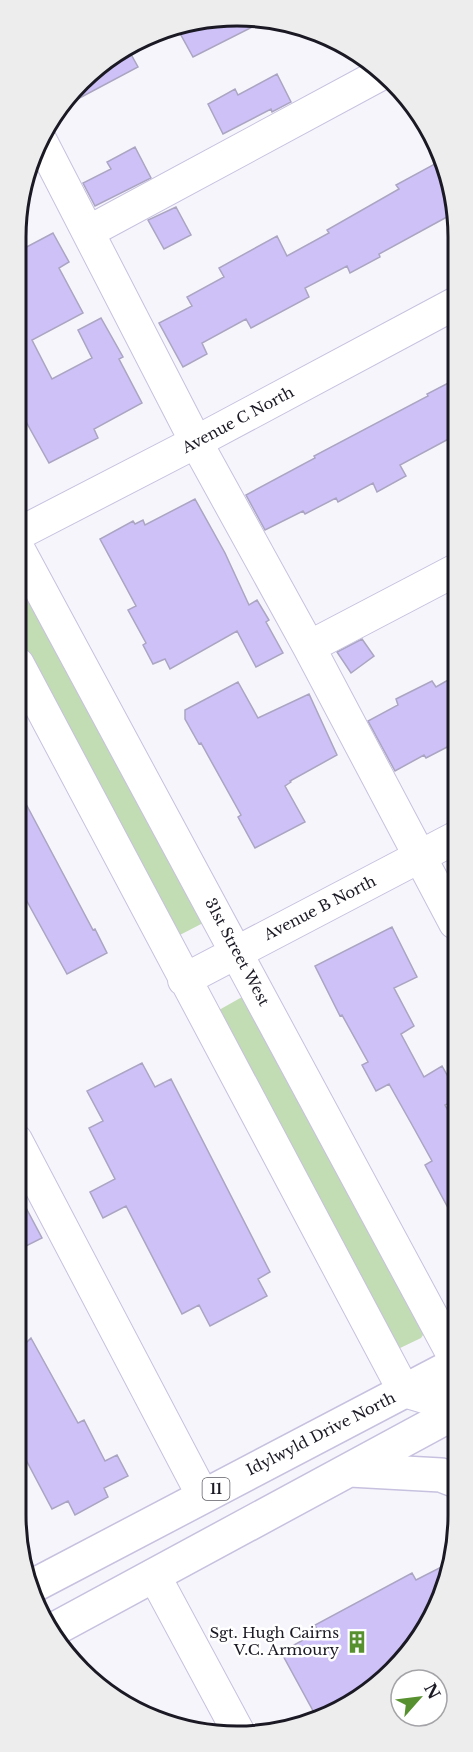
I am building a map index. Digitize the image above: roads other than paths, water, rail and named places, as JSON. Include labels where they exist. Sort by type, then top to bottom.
[{"type":"main road","name":"Idylwyld Drive North","points":[[37,1584],[448,1368]]},
{"type":"main road","points":[[58,1627],[448,1416]]},
{"type":"main road","points":[[348,1470],[441,1475],[448,1478]]},
{"type":"street","points":[[88,232],[375,77]]},
{"type":"street","points":[[45,149],[196,442],[309,647],[448,910]]},
{"type":"street","name":"Avenue C North","points":[[26,530],[448,307]]},
{"type":"street","name":"31st Street West","points":[[26,563],[448,1346]]},
{"type":"street","points":[[309,647],[448,574]]},
{"type":"street","points":[[26,679],[404,1391],[448,1404]]},
{"type":"street","name":"Avenue B North","points":[[184,980],[448,842]]},
{"type":"street","points":[[26,1159],[203,1496]]},
{"type":"street","points":[[154,1575],[235,1726]]},
{"type":"place","name":"Sgt. Hugh Cairns V.C. Armoury","points":[[357,1642]]}]
